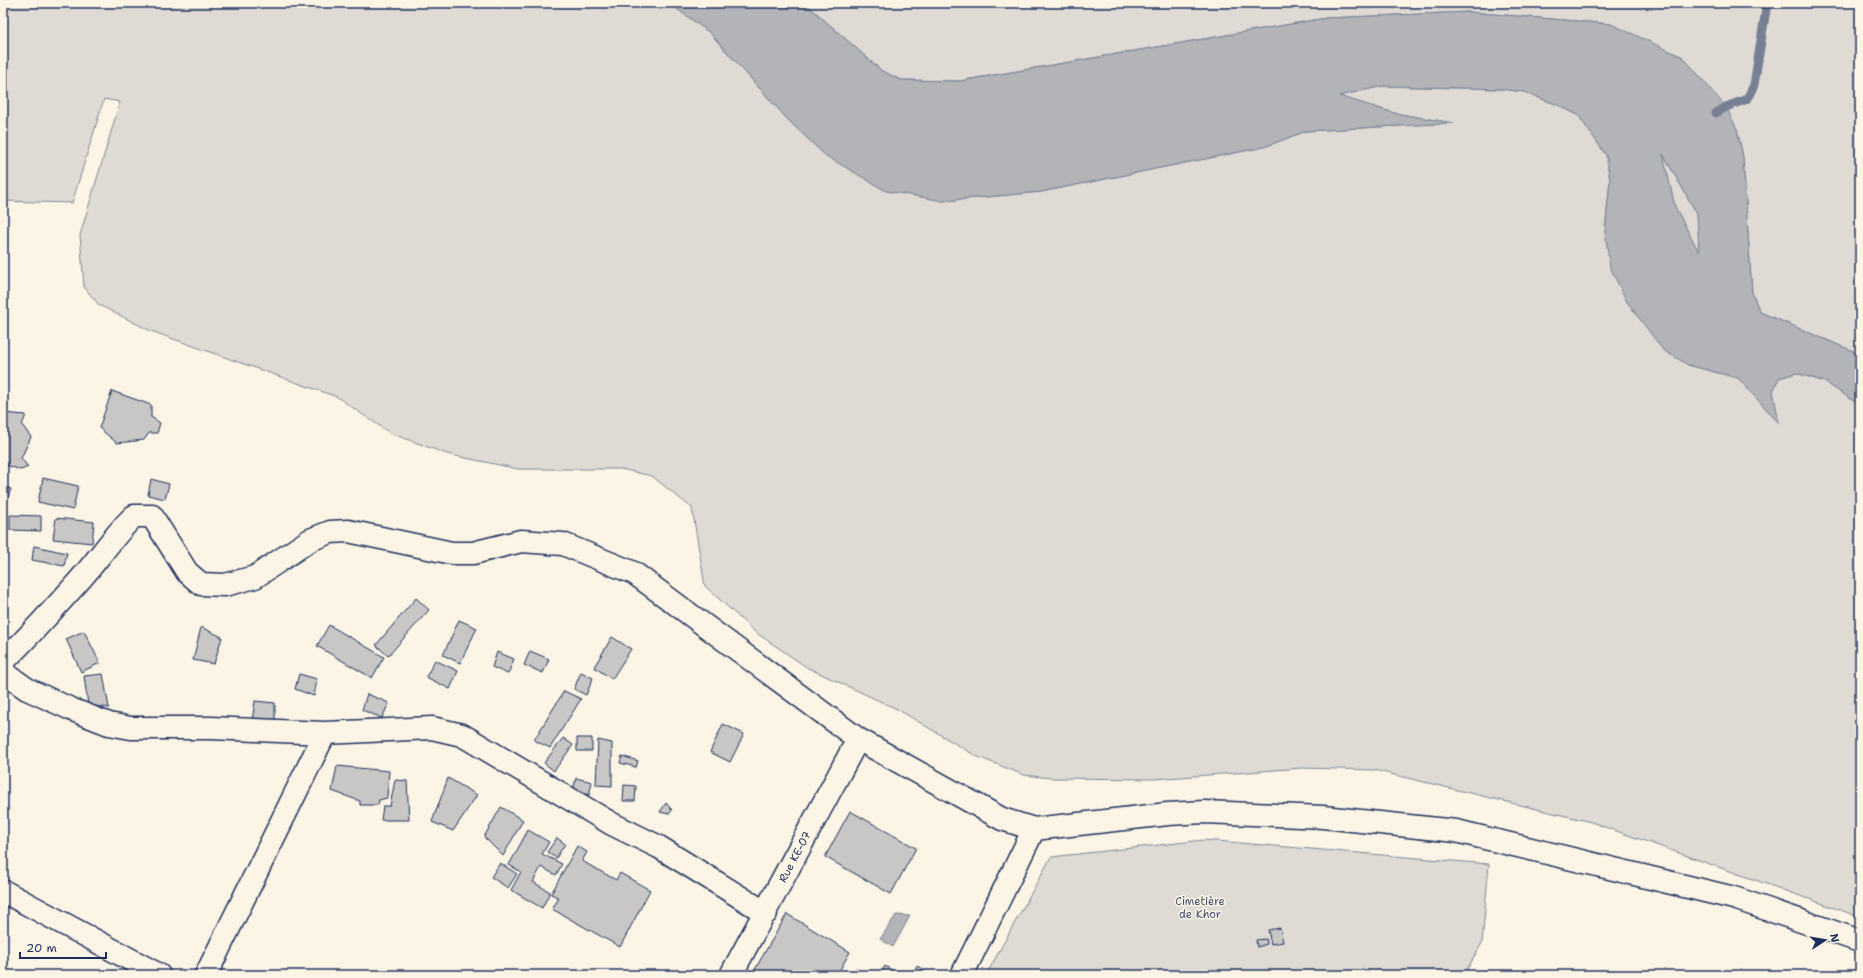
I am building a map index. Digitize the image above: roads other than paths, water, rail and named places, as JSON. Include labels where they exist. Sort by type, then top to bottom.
[{"type":"main road","points":[[3,662],[33,633],[78,582],[119,530],[134,516],[152,516],[187,572],[201,584],[225,585],[255,577],[310,540],[330,532],[348,532],[452,554],[474,553],[521,541],[562,544],[634,574],[858,739],[1002,819],[1034,829],[1168,814],[1204,812],[1323,817],[1456,832],[1734,898],[1860,942]]},
{"type":"main road","points":[[3,672],[27,688],[109,724],[131,728],[210,728],[325,733],[432,728],[462,735],[612,824],[658,847],[766,913]]},
{"type":"main road","points":[[206,975],[325,733]]},
{"type":"main road","name":"Rue KE-07","points":[[731,975],[766,913],[858,739]]},
{"type":"main road","points":[[962,975],[1034,829]]},
{"type":"main road","points":[[3,891],[159,975]]},
{"type":"waterway","points":[[1716,113],[1726,107],[1747,99],[1754,85],[1767,3]]},
{"type":"park label","name":"Cimetière de Khor","points":[[1200,907]]}]
